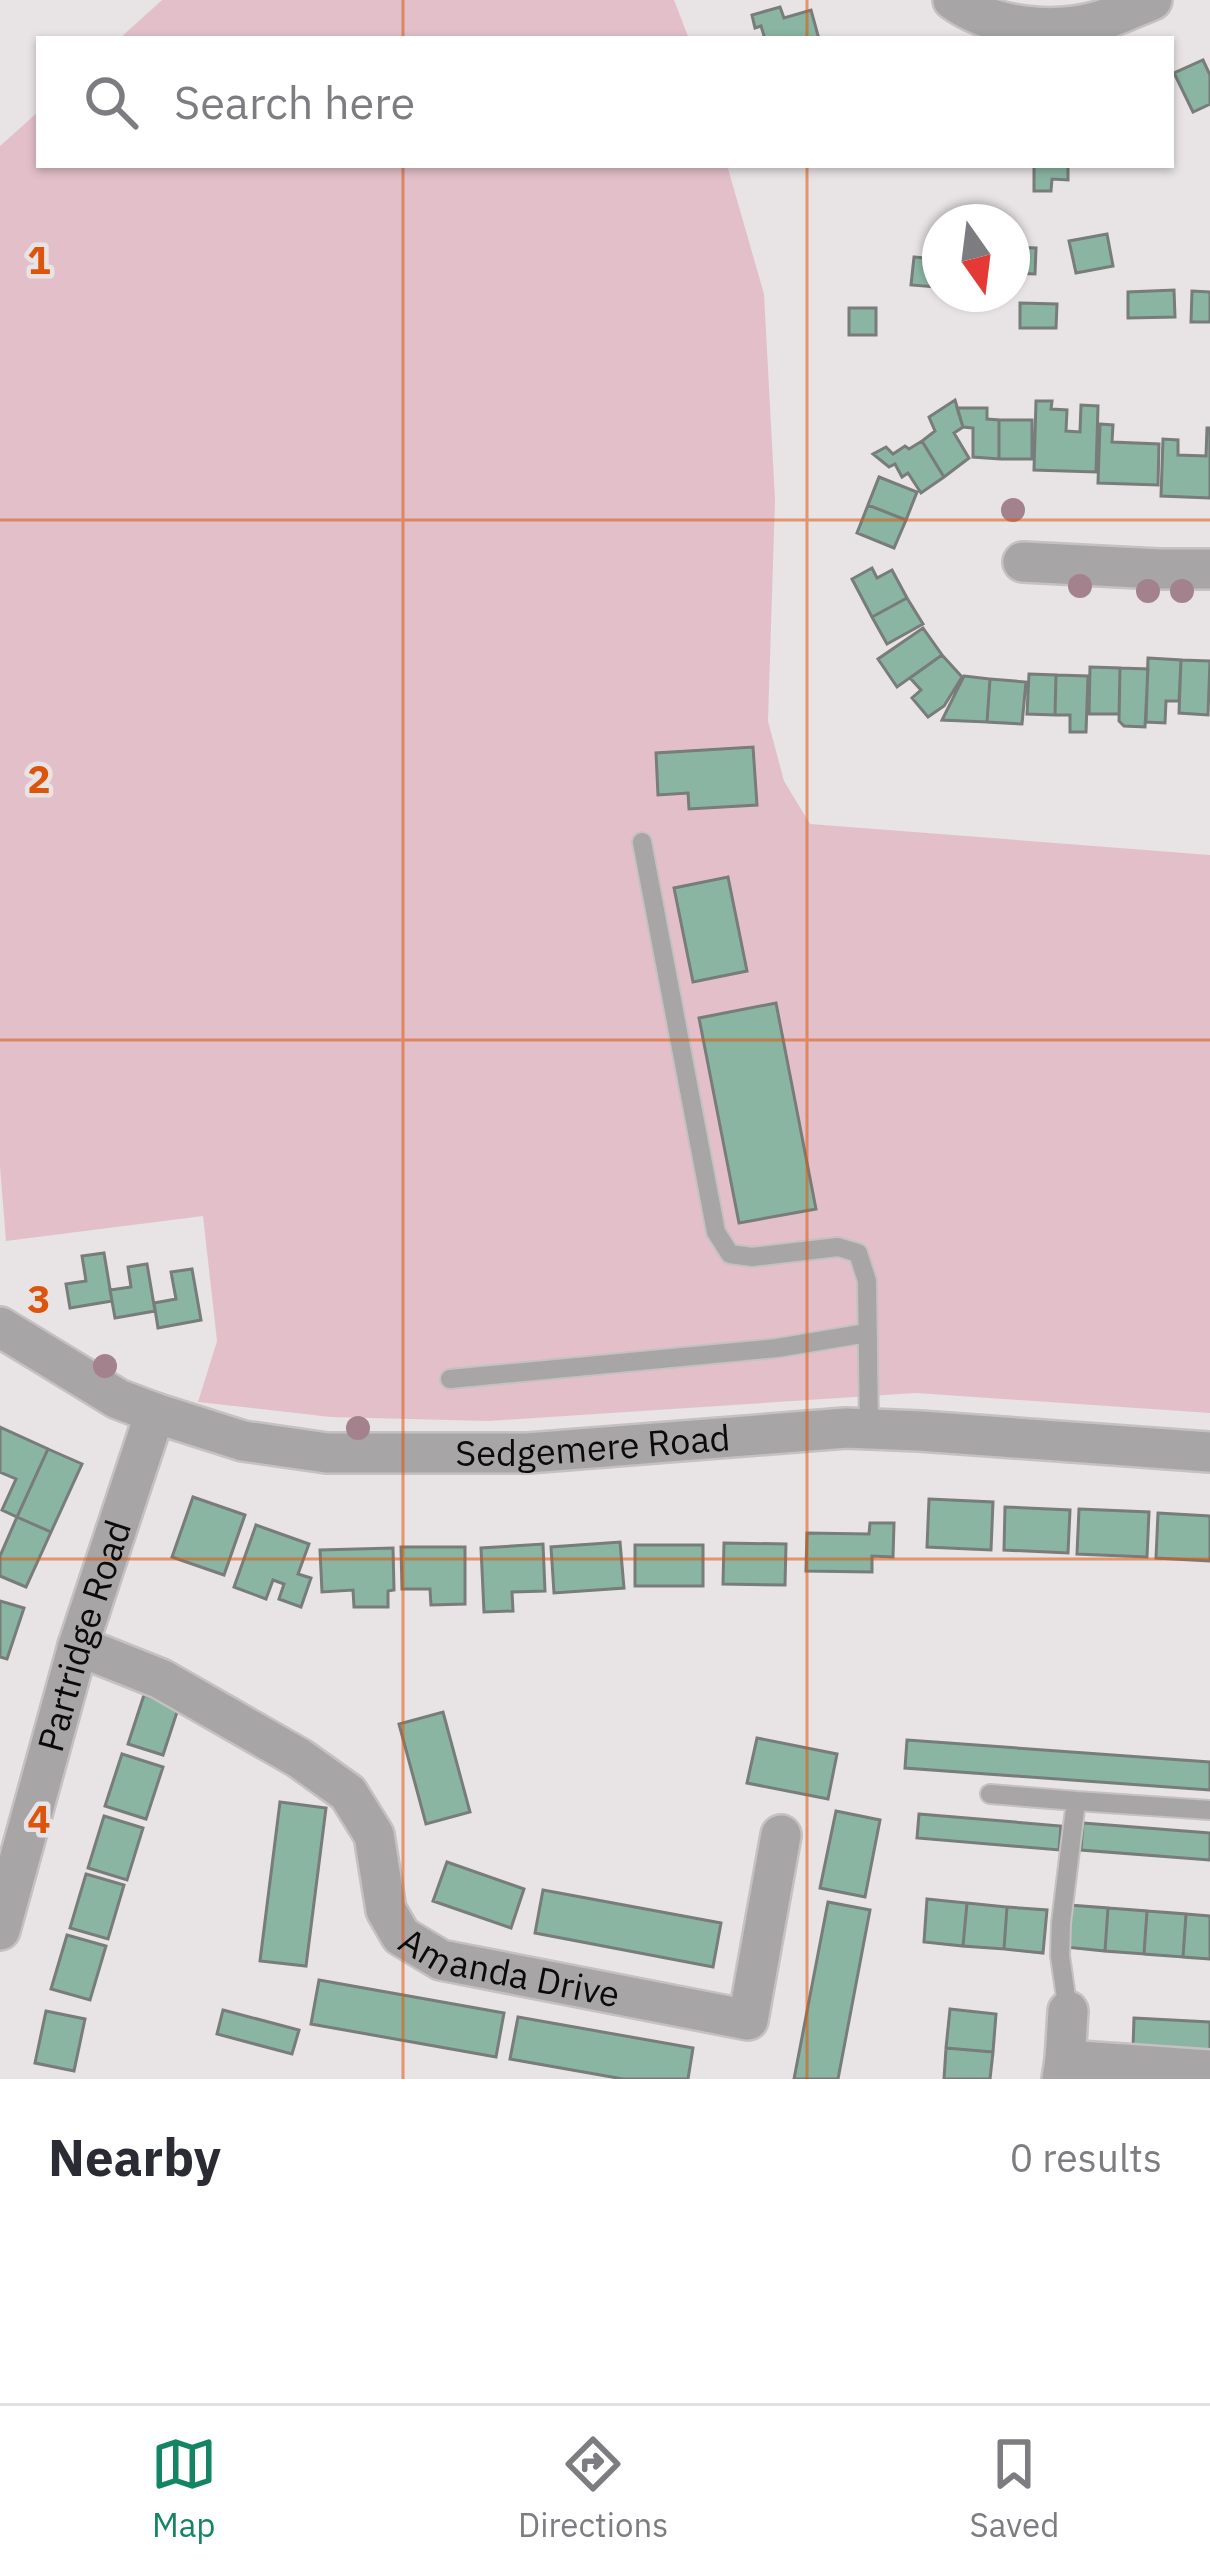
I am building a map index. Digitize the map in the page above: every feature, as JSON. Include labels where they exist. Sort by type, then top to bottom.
[{"type":"street","points":[[952,0],[986,18],[1051,27],[1096,22],[1152,0]]},
{"type":"street","points":[[1023,562],[1210,569]]},
{"type":"street","name":"Sedgemere Road","points":[[0,1327],[118,1399],[243,1441],[327,1453],[528,1453],[846,1428],[1210,1452]]},
{"type":"street","name":"Partridge Road","points":[[0,1930],[78,1646],[155,1413]]},
{"type":"street","name":"Amanda Drive","points":[[78,1646],[161,1679],[298,1758],[347,1793],[374,1835],[386,1910],[401,1936],[441,1960],[748,2020],[781,1835]]},
{"type":"street","points":[[1068,2011],[1064,2070],[1210,2070]]},
{"type":"lane","points":[[642,842],[716,1232],[730,1254],[752,1257],[838,1247],[857,1253],[867,1281],[869,1429]]},
{"type":"lane","points":[[450,1379],[777,1348],[867,1333]]},
{"type":"lane","points":[[990,1794],[1210,1810]]},
{"type":"lane","points":[[1068,2011],[1060,1956],[1061,1923],[1076,1801]]},
{"type":"shaded area","points":[[162,0],[674,0],[688,36],[122,36]]},
{"type":"shaded area","points":[[36,114],[36,168],[728,168],[764,294],[775,500],[768,721],[784,781],[810,824],[1210,855],[1210,1413],[916,1393],[489,1421],[331,1417],[198,1402],[217,1341],[203,1216],[6,1241],[0,1167],[0,146]]},
{"type":"building","points":[[780,7],[784,18],[811,10],[818,36],[764,36],[761,26],[755,28],[752,15]]},
{"type":"building","points":[[1203,60],[1210,75],[1210,104],[1193,112],[1174,73]]},
{"type":"building","points":[[1034,168],[1068,168],[1068,180],[1052,179],[1051,191],[1034,191]]},
{"type":"building","points":[[1107,234],[1113,266],[1076,273],[1069,241]]},
{"type":"building","points":[[1030,248],[1036,248],[1035,274],[1030,274]]},
{"type":"building","points":[[914,257],[922,258],[922,286],[911,285]]},
{"type":"building","points":[[1174,290],[1175,317],[1128,318],[1128,292]]},
{"type":"building","points":[[1192,291],[1210,292],[1210,322],[1191,322]]},
{"type":"building","points":[[1030,303],[1057,304],[1056,328],[1020,328],[1020,312],[1030,312]]},
{"type":"building","points":[[849,308],[876,308],[876,335],[849,335]]},
{"type":"building","points":[[955,400],[963,427],[954,433],[969,458],[944,477],[922,441],[935,431],[929,417]]},
{"type":"building","points":[[1036,401],[1052,401],[1051,409],[1067,410],[1066,431],[1080,432],[1081,405],[1098,406],[1096,472],[1034,470]]},
{"type":"building","points":[[957,408],[987,408],[987,419],[999,420],[999,459],[973,457],[973,428],[963,427]]},
{"type":"building","points":[[999,420],[1032,420],[1032,459],[999,459]]},
{"type":"building","points":[[1100,424],[1113,425],[1112,442],[1159,444],[1158,485],[1098,483]]},
{"type":"building","points":[[1207,428],[1210,498],[1161,496],[1163,439],[1178,440],[1178,455],[1206,456]]},
{"type":"building","points":[[922,441],[944,477],[921,493],[908,473],[902,477],[895,464],[889,467],[873,454],[886,447],[893,454]]},
{"type":"building","points":[[879,477],[917,492],[906,520],[868,505]]},
{"type":"building","points":[[868,505],[906,520],[894,548],[857,533]]},
{"type":"building","points":[[872,568],[877,578],[892,570],[907,598],[872,617],[852,579]]},
{"type":"building","points":[[907,598],[923,624],[887,644],[872,617]]},
{"type":"building","points":[[923,628],[942,655],[897,687],[878,659]]},
{"type":"building","points":[[942,655],[962,677],[944,706],[928,717],[912,698],[921,690],[910,678]]},
{"type":"building","points":[[1148,658],[1181,660],[1179,701],[1166,701],[1165,723],[1146,722]]},
{"type":"building","points":[[1181,660],[1210,661],[1208,715],[1179,713]]},
{"type":"building","points":[[1090,667],[1120,668],[1119,714],[1089,714]]},
{"type":"building","points":[[1120,668],[1148,669],[1145,727],[1124,726],[1119,721]]},
{"type":"building","points":[[1029,674],[1056,675],[1055,715],[1027,714]]},
{"type":"building","points":[[1056,675],[1088,676],[1086,732],[1070,732],[1070,715],[1055,715]]},
{"type":"building","points":[[964,676],[990,679],[987,722],[942,720]]},
{"type":"building","points":[[990,679],[1026,682],[1022,724],[987,722]]},
{"type":"building","points":[[753,747],[757,805],[689,809],[688,793],[658,795],[656,753]]},
{"type":"building","points":[[728,877],[747,971],[693,982],[674,888]]},
{"type":"building","points":[[776,1003],[816,1209],[739,1223],[699,1018]]},
{"type":"building","points":[[104,1253],[112,1301],[70,1308],[66,1284],[86,1281],[82,1256]]},
{"type":"building","points":[[147,1264],[155,1311],[115,1318],[110,1290],[131,1287],[128,1267]]},
{"type":"building","points":[[192,1269],[201,1320],[158,1328],[154,1303],[176,1299],[171,1272]]},
{"type":"building","points":[[0,1427],[48,1449],[17,1517],[2,1510],[16,1479],[0,1472]]},
{"type":"building","points":[[48,1449],[82,1464],[51,1532],[17,1517]]},
{"type":"building","points":[[193,1497],[245,1515],[224,1575],[172,1557]]},
{"type":"building","points":[[929,1499],[993,1502],[991,1550],[927,1547]]},
{"type":"building","points":[[1005,1507],[1070,1510],[1068,1553],[1004,1550]]},
{"type":"building","points":[[1079,1509],[1149,1512],[1147,1557],[1077,1554]]},
{"type":"building","points":[[1158,1513],[1210,1516],[1210,1561],[1156,1558]]},
{"type":"building","points":[[17,1517],[51,1532],[26,1587],[0,1576],[0,1556]]},
{"type":"building","points":[[870,1523],[894,1523],[893,1557],[872,1556],[872,1572],[806,1571],[807,1533],[869,1534]]},
{"type":"building","points":[[256,1525],[309,1544],[298,1574],[311,1578],[301,1607],[279,1599],[284,1584],[273,1580],[266,1599],[234,1587]]},
{"type":"building","points":[[620,1542],[624,1588],[554,1593],[551,1547]]},
{"type":"building","points":[[724,1543],[786,1544],[785,1585],[723,1584]]},
{"type":"building","points":[[543,1544],[545,1591],[512,1592],[513,1611],[484,1612],[481,1548]]},
{"type":"building","points":[[635,1545],[703,1545],[703,1586],[635,1586]]},
{"type":"building","points":[[401,1547],[465,1547],[465,1604],[431,1605],[430,1589],[402,1589]]},
{"type":"building","points":[[393,1548],[394,1590],[388,1591],[388,1607],[354,1607],[353,1590],[322,1592],[320,1550]]},
{"type":"building","points":[[0,1601],[24,1608],[7,1659],[0,1657]]},
{"type":"building","points":[[144,1695],[179,1706],[163,1755],[128,1744]]},
{"type":"building","points":[[443,1712],[470,1812],[426,1824],[399,1724]]},
{"type":"building","points":[[757,1738],[837,1754],[828,1799],[747,1783]]},
{"type":"building","points":[[907,1740],[1210,1762],[1210,1790],[905,1768]]},
{"type":"building","points":[[122,1754],[163,1767],[146,1819],[105,1806]]},
{"type":"building","points":[[280,1802],[326,1808],[306,1966],[260,1961]]},
{"type":"building","points":[[836,1811],[880,1820],[865,1897],[820,1888]]},
{"type":"building","points":[[919,1814],[1061,1826],[1059,1850],[917,1838]]},
{"type":"building","points":[[104,1816],[143,1828],[127,1880],[88,1868]]},
{"type":"building","points":[[1083,1823],[1210,1833],[1210,1860],[1081,1850]]},
{"type":"building","points":[[447,1862],[524,1889],[511,1928],[433,1901]]},
{"type":"building","points":[[86,1874],[124,1885],[108,1939],[70,1928]]},
{"type":"building","points":[[543,1890],[721,1923],[713,1967],[535,1933]]},
{"type":"building","points":[[927,1899],[967,1903],[963,1946],[924,1942]]},
{"type":"building","points":[[828,1902],[870,1910],[838,2079],[794,2079]]},
{"type":"building","points":[[967,1903],[1007,1907],[1004,1949],[963,1946]]},
{"type":"building","points":[[1069,1905],[1108,1908],[1105,1951],[1065,1947]]},
{"type":"building","points":[[1007,1907],[1047,1910],[1043,1953],[1004,1949]]},
{"type":"building","points":[[1108,1908],[1147,1911],[1144,1954],[1105,1951]]},
{"type":"building","points":[[1147,1911],[1186,1914],[1183,1957],[1144,1954]]},
{"type":"building","points":[[1186,1914],[1210,1916],[1210,1959],[1183,1957]]},
{"type":"building","points":[[67,1935],[106,1946],[90,2000],[51,1989]]},
{"type":"building","points":[[319,1980],[504,2013],[496,2057],[311,2024]]},
{"type":"building","points":[[950,2009],[996,2014],[993,2052],[946,2048]]},
{"type":"building","points":[[223,2010],[299,2030],[292,2054],[217,2034]]},
{"type":"building","points":[[46,2011],[85,2019],[74,2071],[35,2063]]},
{"type":"building","points":[[518,2017],[693,2048],[688,2079],[623,2079],[510,2059]]},
{"type":"building","points":[[1134,2018],[1210,2022],[1210,2052],[1133,2048]]},
{"type":"building","points":[[946,2048],[993,2052],[990,2079],[944,2079]]}]
